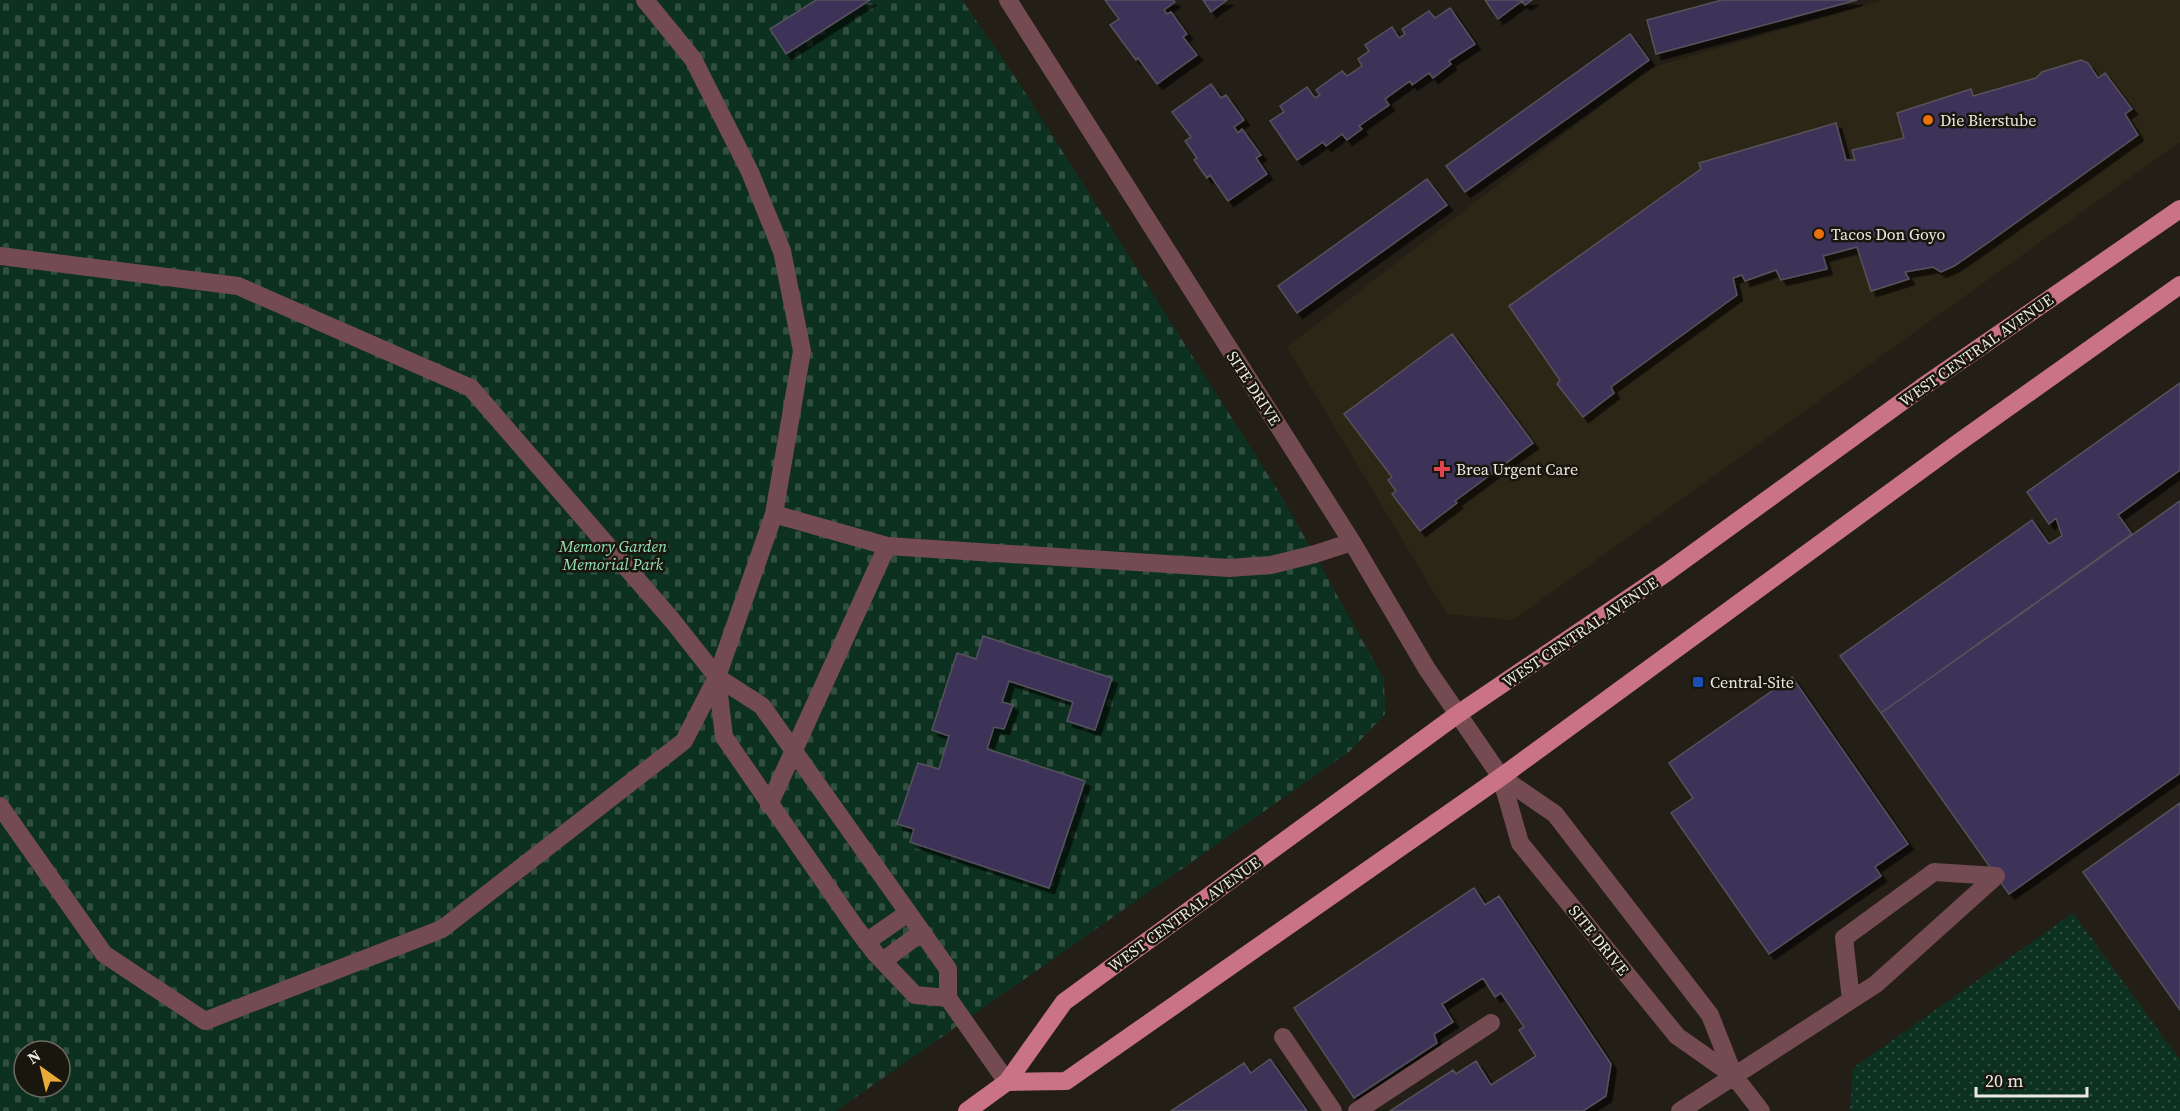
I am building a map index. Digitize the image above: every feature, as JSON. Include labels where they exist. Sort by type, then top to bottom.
[{"type":"main road","name":"WEST CENTRAL AVENUE","points":[[967,1111],[1007,1082],[1064,1002],[1458,714],[1666,573],[1921,388],[2180,209]]},
{"type":"main road","points":[[1007,1082],[1066,1081],[1501,777],[1958,443],[2180,285]]},
{"type":"street","points":[[0,806],[105,954],[205,1021],[442,929],[684,741],[717,677],[774,514],[802,351],[782,251],[750,172],[693,59],[645,0]]},
{"type":"street","name":"SITE DRIVE","points":[[1008,0],[1352,542],[1427,669],[1501,777],[1520,843],[1677,1036],[1734,1077],[1761,1111]]},
{"type":"street","points":[[0,256],[238,286],[471,388],[672,620],[717,677],[762,706],[948,969],[948,998],[1007,1082]]},
{"type":"street","points":[[774,514],[887,546],[1229,568],[1271,565],[1352,542]]},
{"type":"street","points":[[770,805],[887,546]]},
{"type":"street","points":[[717,677],[724,737],[866,942],[915,995],[948,998]]},
{"type":"street","name":"SITE DRIVE","points":[[1501,777],[1555,814],[1710,1015],[1734,1077]]},
{"type":"street","points":[[1680,1111],[1876,984],[1996,876],[1934,872],[1844,938],[1851,1000]]},
{"type":"street","points":[[866,942],[908,914]]},
{"type":"street","points":[[882,961],[922,932]]},
{"type":"street","points":[[1357,1111],[1491,1023]]},
{"type":"street","points":[[1283,1037],[1333,1111]]},
{"type":"shaded area","points":[[1883,0],[2180,0],[2180,142],[1513,620],[1447,614],[1287,347],[1650,68]]},
{"type":"green space","name":"Memory Garden Memorial Park","points":[[0,0],[962,0],[1015,77],[1282,497],[1384,679],[1385,714],[1350,751],[836,1111],[0,1111]]},
{"type":"green space","points":[[2073,913],[2180,1060],[2180,1111],[1850,1111],[1853,1068]]},
{"type":"building","points":[[816,0],[870,0],[786,54],[770,29]]},
{"type":"building","points":[[1105,0],[1173,0],[1175,2],[1164,10],[1167,14],[1171,12],[1187,34],[1183,37],[1197,55],[1157,84],[1110,25],[1119,19]]},
{"type":"building","points":[[1203,0],[1227,0],[1211,12]]},
{"type":"building","points":[[1485,0],[1532,0],[1525,5],[1522,1],[1498,19]]},
{"type":"building","points":[[1722,0],[1857,0],[1656,54],[1647,20]]},
{"type":"building","points":[[1450,8],[1475,44],[1449,61],[1451,64],[1433,78],[1429,73],[1412,85],[1410,81],[1385,99],[1389,105],[1359,126],[1362,129],[1347,140],[1342,134],[1326,146],[1323,142],[1297,160],[1270,121],[1284,112],[1280,106],[1307,87],[1315,98],[1320,95],[1316,90],[1342,71],[1347,76],[1362,66],[1358,59],[1369,51],[1365,45],[1392,27],[1399,38],[1405,34],[1402,29],[1429,11],[1435,18]]},
{"type":"building","points":[[1630,34],[1649,60],[1465,192],[1446,166]]},
{"type":"building","points":[[2081,60],[2088,63],[2098,78],[2105,73],[2132,109],[2125,114],[2138,135],[1989,242],[1954,266],[1941,272],[1933,267],[1905,272],[1909,279],[1871,291],[1857,247],[1823,256],[1827,269],[1781,280],[1776,270],[1745,281],[1742,275],[1733,278],[1737,295],[1611,387],[1614,393],[1583,417],[1557,384],[1560,380],[1509,306],[1701,169],[1699,163],[1836,123],[1846,160],[1855,160],[1852,150],[1904,138],[1897,113],[1971,89],[1973,96],[2036,78],[2042,72]]},
{"type":"building","points":[[1211,84],[1221,98],[1226,95],[1244,120],[1234,127],[1238,133],[1242,129],[1261,155],[1256,158],[1267,174],[1228,201],[1210,175],[1207,178],[1194,160],[1197,158],[1185,141],[1191,137],[1172,112]]},
{"type":"building","points":[[1427,179],[1447,205],[1297,313],[1278,286]]},
{"type":"building","points":[[1452,334],[1533,443],[1455,501],[1457,503],[1420,531],[1392,494],[1396,491],[1388,480],[1392,477],[1344,414]]},
{"type":"building","points":[[2180,383],[2180,470],[2118,515],[2132,534],[1881,713],[1840,656],[2032,520],[2049,544],[2062,536],[2056,518],[2049,524],[2027,492]]},
{"type":"building","points":[[2180,501],[2180,773],[2009,894],[1881,713]]},
{"type":"building","points":[[983,636],[1112,678],[1095,730],[1067,721],[1073,702],[1009,681],[1002,702],[1013,705],[1004,729],[994,727],[987,749],[1085,781],[1049,888],[910,842],[914,829],[897,824],[918,763],[939,769],[949,736],[932,730],[957,653],[976,659]]},
{"type":"building","points":[[1792,677],[1908,844],[1875,867],[1881,876],[1769,954],[1671,813],[1693,798],[1669,763]]},
{"type":"building","points":[[2180,803],[2180,1010],[2083,872]]},
{"type":"building","points":[[1474,888],[1485,905],[1499,896],[1611,1064],[1606,1096],[1583,1111],[1390,1111],[1453,1070],[1456,1074],[1476,1061],[1491,1085],[1536,1056],[1519,1030],[1524,1027],[1501,993],[1495,997],[1483,978],[1442,1004],[1453,1022],[1434,1034],[1437,1043],[1354,1098],[1294,1008]]},
{"type":"building","points":[[1270,1059],[1307,1111],[1171,1111],[1244,1063],[1251,1073]]},
{"type":"place","name":"Die Bierstube","points":[[1928,120]]},
{"type":"place","name":"Tacos Don Goyo","points":[[1819,234]]},
{"type":"place","name":"Brea Urgent Care","points":[[1442,469]]},
{"type":"place","name":"Central-Site","points":[[1698,682]]}]
